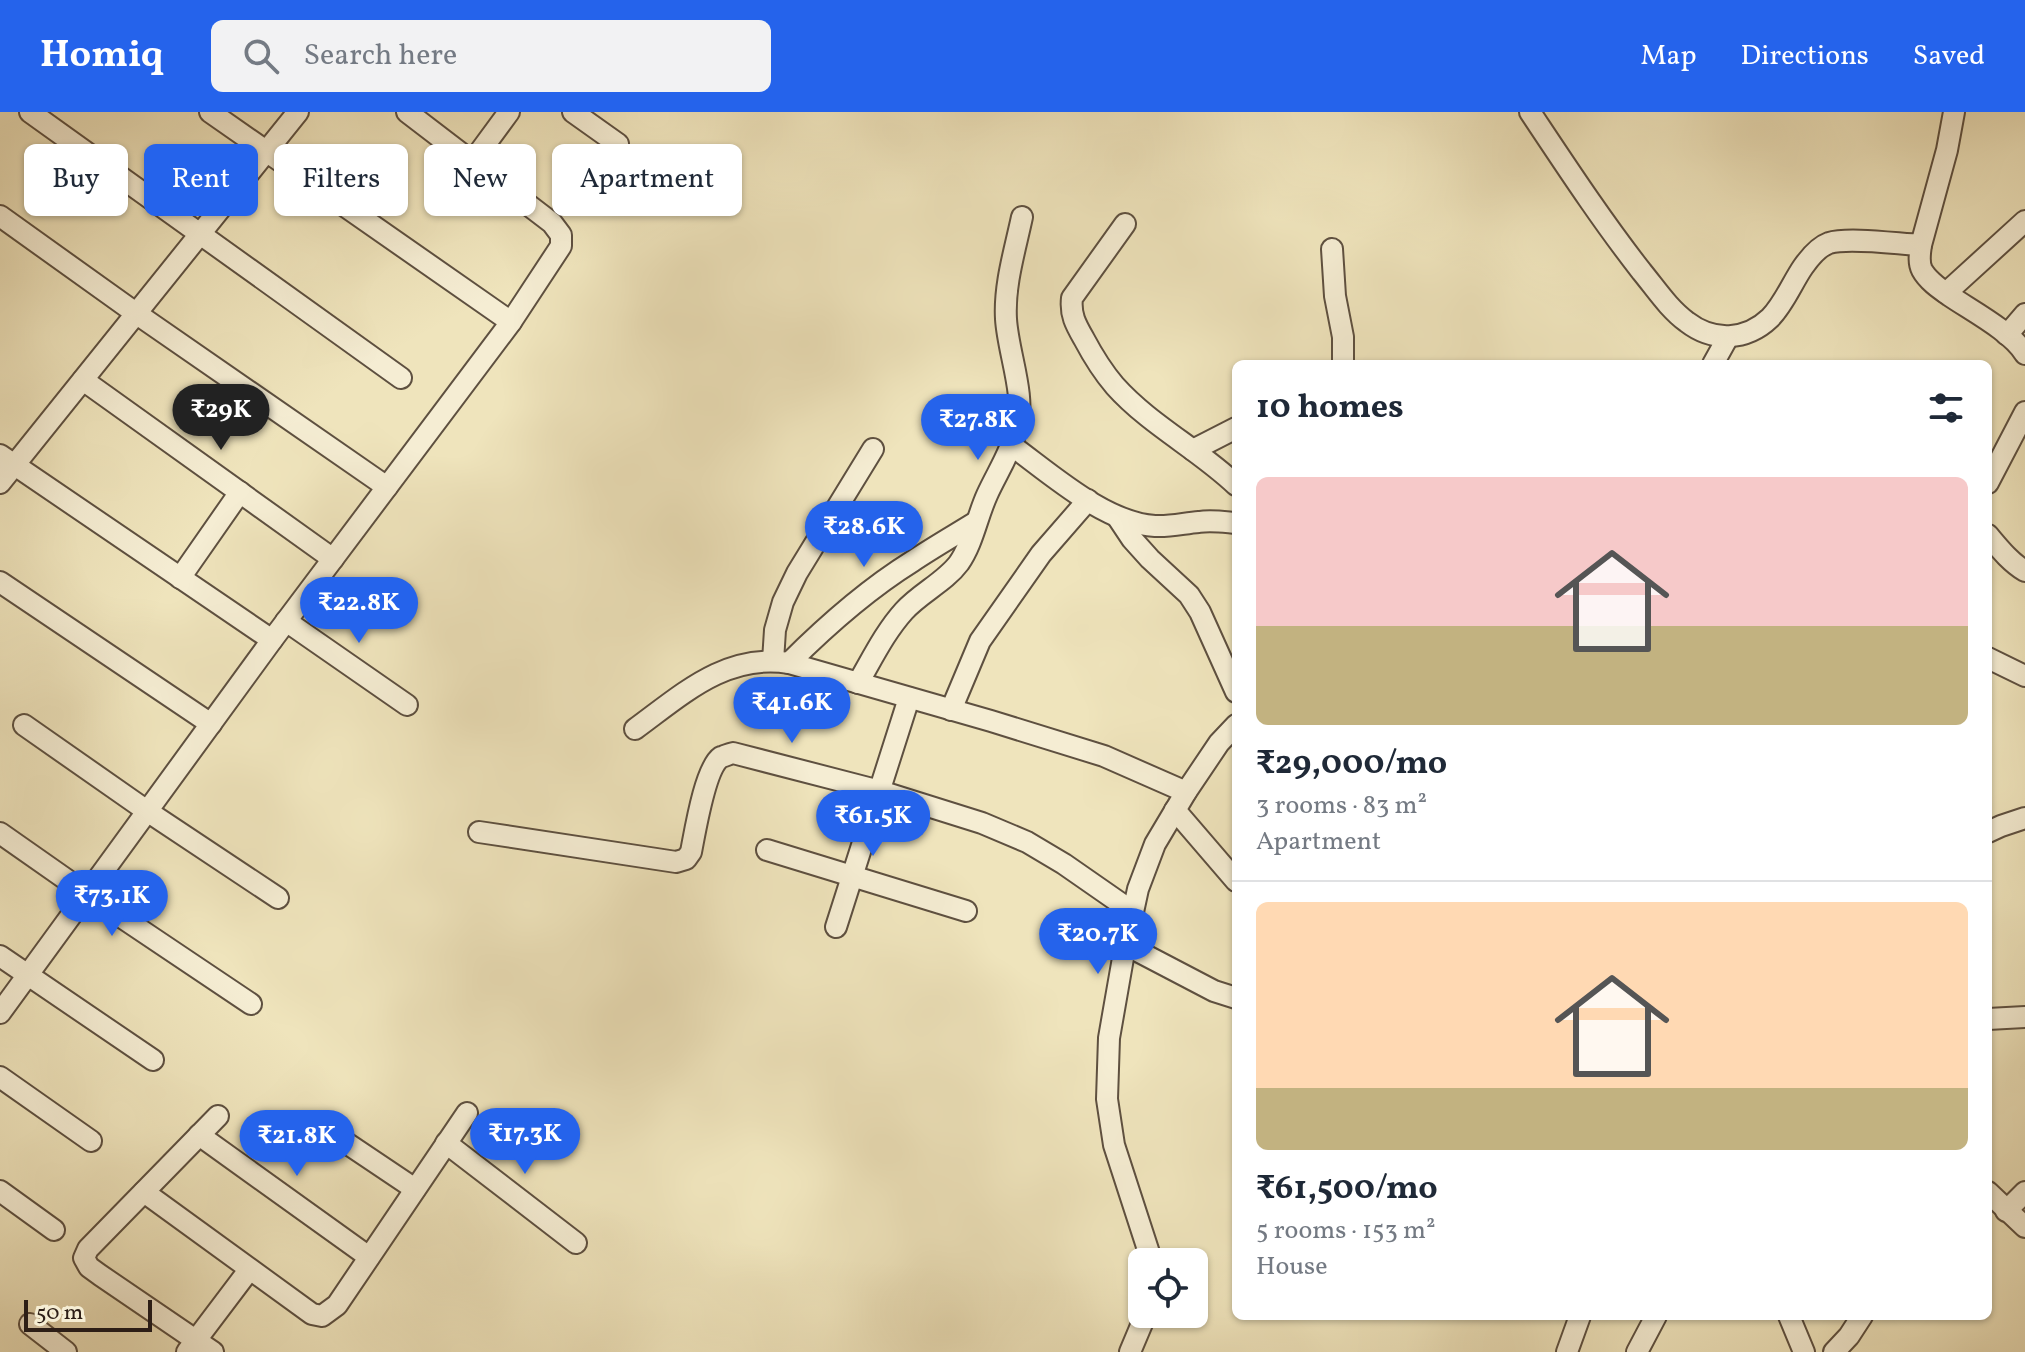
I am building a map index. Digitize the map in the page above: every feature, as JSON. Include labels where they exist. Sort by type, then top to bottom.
[{"type":"street","points":[[30,112],[401,378]]},
{"type":"street","points":[[210,112],[511,322]]},
{"type":"street","points":[[0,483],[7,460],[83,380],[298,112]]},
{"type":"street","points":[[407,112],[450,144]]},
{"type":"street","points":[[485,144],[509,112]]},
{"type":"street","points":[[573,112],[618,144]]},
{"type":"street","points":[[1530,112],[1624,249],[1666,302],[1687,322],[1708,333],[1728,337],[1744,335],[1759,327],[1773,315],[1804,264],[1827,243],[1842,240],[1921,245]]},
{"type":"street","points":[[1954,112],[1921,245],[1919,259],[1922,270],[1946,293],[2007,335],[2025,354]]},
{"type":"street","points":[[0,1013],[286,621],[511,322],[561,246],[561,235],[536,210]]},
{"type":"street","points":[[0,216],[387,487]]},
{"type":"street","points":[[858,683],[903,612],[958,565],[1018,427],[1017,388],[1009,346],[1006,295],[1022,217]]},
{"type":"street","points":[[1946,293],[2025,221]]},
{"type":"street","points":[[1125,224],[1072,298],[1074,320],[1094,359],[1115,386],[1134,405],[1232,482]]},
{"type":"street","points":[[1332,249],[1335,296],[1347,360]]},
{"type":"street","points":[[2007,335],[2025,314]]},
{"type":"street","points":[[1715,360],[1728,337]]},
{"type":"street","points":[[83,380],[333,559]]},
{"type":"street","points":[[1992,475],[2025,412]]},
{"type":"street","points":[[1193,450],[1232,430]]},
{"type":"street","points":[[1011,445],[1118,518],[1159,526],[1202,521],[1232,523]]},
{"type":"street","points":[[781,662],[775,630],[783,602],[797,573],[873,449]]},
{"type":"street","points":[[7,460],[272,640]]},
{"type":"street","points":[[180,578],[240,492]]},
{"type":"street","points":[[951,710],[980,641],[1041,554],[1088,500]]},
{"type":"street","points":[[1118,518],[1150,559],[1189,595],[1200,612],[1232,683]]},
{"type":"street","points":[[781,662],[852,604],[911,562],[976,522]]},
{"type":"street","points":[[1992,539],[2025,571]]},
{"type":"street","points":[[0,582],[211,724]]},
{"type":"street","points":[[286,621],[407,705]]},
{"type":"street","points":[[1992,660],[2025,676]]},
{"type":"street","points":[[635,729],[707,678],[737,665],[781,662],[1104,756],[1186,792]]},
{"type":"street","points":[[836,927],[909,698]]},
{"type":"street","points":[[24,725],[278,898]]},
{"type":"street","points":[[1147,1248],[1114,1145],[1107,1099],[1109,1038],[1138,889],[1155,844],[1186,792],[1232,729]]},
{"type":"street","points":[[479,832],[676,862],[686,859],[691,852],[713,767],[721,757],[733,753],[880,791],[982,823],[1027,842],[1133,912]]},
{"type":"street","points":[[1175,810],[1232,876]]},
{"type":"street","points":[[1992,830],[2025,818]]},
{"type":"street","points":[[0,833],[251,1004]]},
{"type":"street","points":[[767,850],[966,911]]},
{"type":"street","points":[[1126,945],[1214,991],[1232,997]]},
{"type":"street","points":[[0,956],[153,1060]]},
{"type":"street","points":[[1992,1019],[2025,1017]]},
{"type":"street","points":[[0,1077],[91,1141]]},
{"type":"street","points":[[144,1192],[312,1314],[322,1316],[337,1305],[467,1113]]},
{"type":"street","points":[[218,1116],[88,1249],[84,1258],[89,1267],[199,1348],[249,1270]]},
{"type":"street","points":[[199,1135],[369,1257]]},
{"type":"street","points":[[336,1136],[415,1189]]},
{"type":"street","points":[[446,1143],[576,1243]]},
{"type":"street","points":[[0,1191],[54,1230]]},
{"type":"street","points":[[1994,1200],[2025,1192]]},
{"type":"street","points":[[1994,1200],[2025,1227]]},
{"type":"street","points":[[1567,1352],[1579,1320]]},
{"type":"street","points":[[1637,1352],[1654,1320]]},
{"type":"street","points":[[1791,1320],[1804,1352]]},
{"type":"street","points":[[1834,1352],[1859,1320]]},
{"type":"street","points":[[30,1324],[66,1352]]},
{"type":"street","points":[[1130,1352],[1140,1328]]}]
